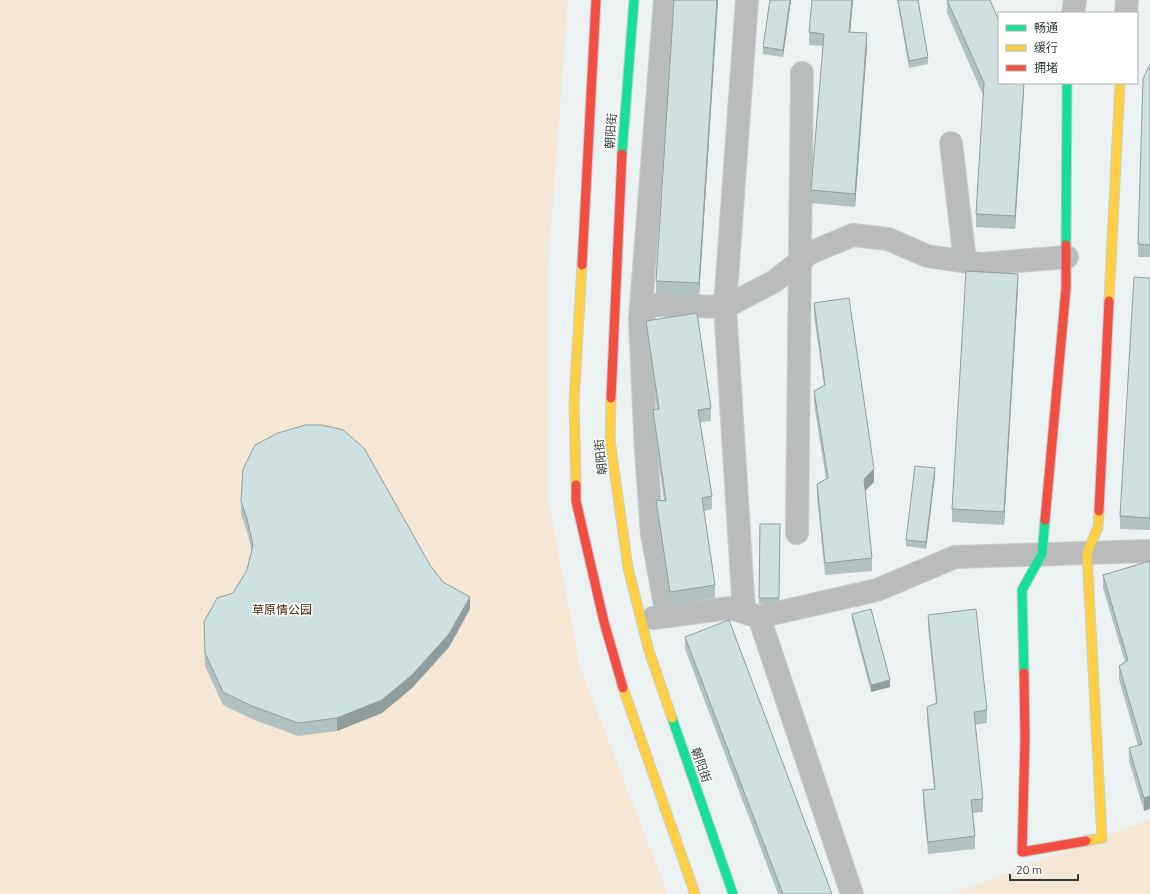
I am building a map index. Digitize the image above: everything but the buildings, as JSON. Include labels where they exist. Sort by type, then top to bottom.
[{"type":"street","name":"朝阳街","points":[[596,0],[574,402],[576,501],[604,622],[620,680],[695,894]]},
{"type":"street","name":"朝阳街","points":[[634,0],[621,161],[610,440],[628,568],[649,651],[733,894]]},
{"type":"street","points":[[665,0],[640,319],[646,451],[652,534],[666,616]]},
{"type":"street","points":[[747,0],[725,307],[752,614],[852,894]]},
{"type":"street","points":[[1073,12],[1075,0]]},
{"type":"street","points":[[1126,12],[1127,0]]},
{"type":"street","points":[[797,533],[802,73]]},
{"type":"street","points":[[1067,84],[1066,288],[1042,554],[1022,590],[1025,739],[1022,852],[1102,838],[1087,553],[1098,527],[1120,84]]},
{"type":"street","points":[[951,143],[965,262]]},
{"type":"street","points":[[640,319],[651,305],[725,307],[775,280],[810,254],[853,235],[888,239],[926,256],[981,264],[1067,257]]},
{"type":"street","points":[[642,619],[730,608],[752,614],[877,590],[955,557],[1150,551]]},
{"type":"green space","name":"草原情公园","points":[[0,0],[568,0],[548,269],[548,498],[580,666],[668,894],[0,894]]},
{"type":"green space","points":[[1150,819],[1150,894],[952,894]]},
{"type":"traffic: fast","points":[[622,154],[634,0]]},
{"type":"traffic: fast","points":[[1066,245],[1067,84]]},
{"type":"traffic: fast","points":[[1024,673],[1022,590],[1042,554],[1045,520]]},
{"type":"traffic: fast","points":[[672,718],[733,894]]},
{"type":"traffic: slow","points":[[1109,301],[1120,84]]},
{"type":"traffic: slow","points":[[576,485],[574,402],[582,265]]},
{"type":"traffic: slow","points":[[611,398],[610,440],[628,568],[649,651],[672,718]]},
{"type":"traffic: slow","points":[[1086,841],[1102,838],[1087,553],[1098,527],[1099,511]]},
{"type":"traffic: slow","points":[[623,688],[695,894]]},
{"type":"traffic: jam","points":[[582,265],[596,0]]},
{"type":"traffic: jam","points":[[611,398],[622,154]]},
{"type":"traffic: jam","points":[[1045,520],[1066,288],[1066,245]]},
{"type":"traffic: jam","points":[[1099,511],[1109,301]]},
{"type":"traffic: jam","points":[[576,485],[576,501],[604,622],[623,688]]},
{"type":"traffic: jam","points":[[1024,673],[1025,739],[1022,852],[1086,841]]}]
